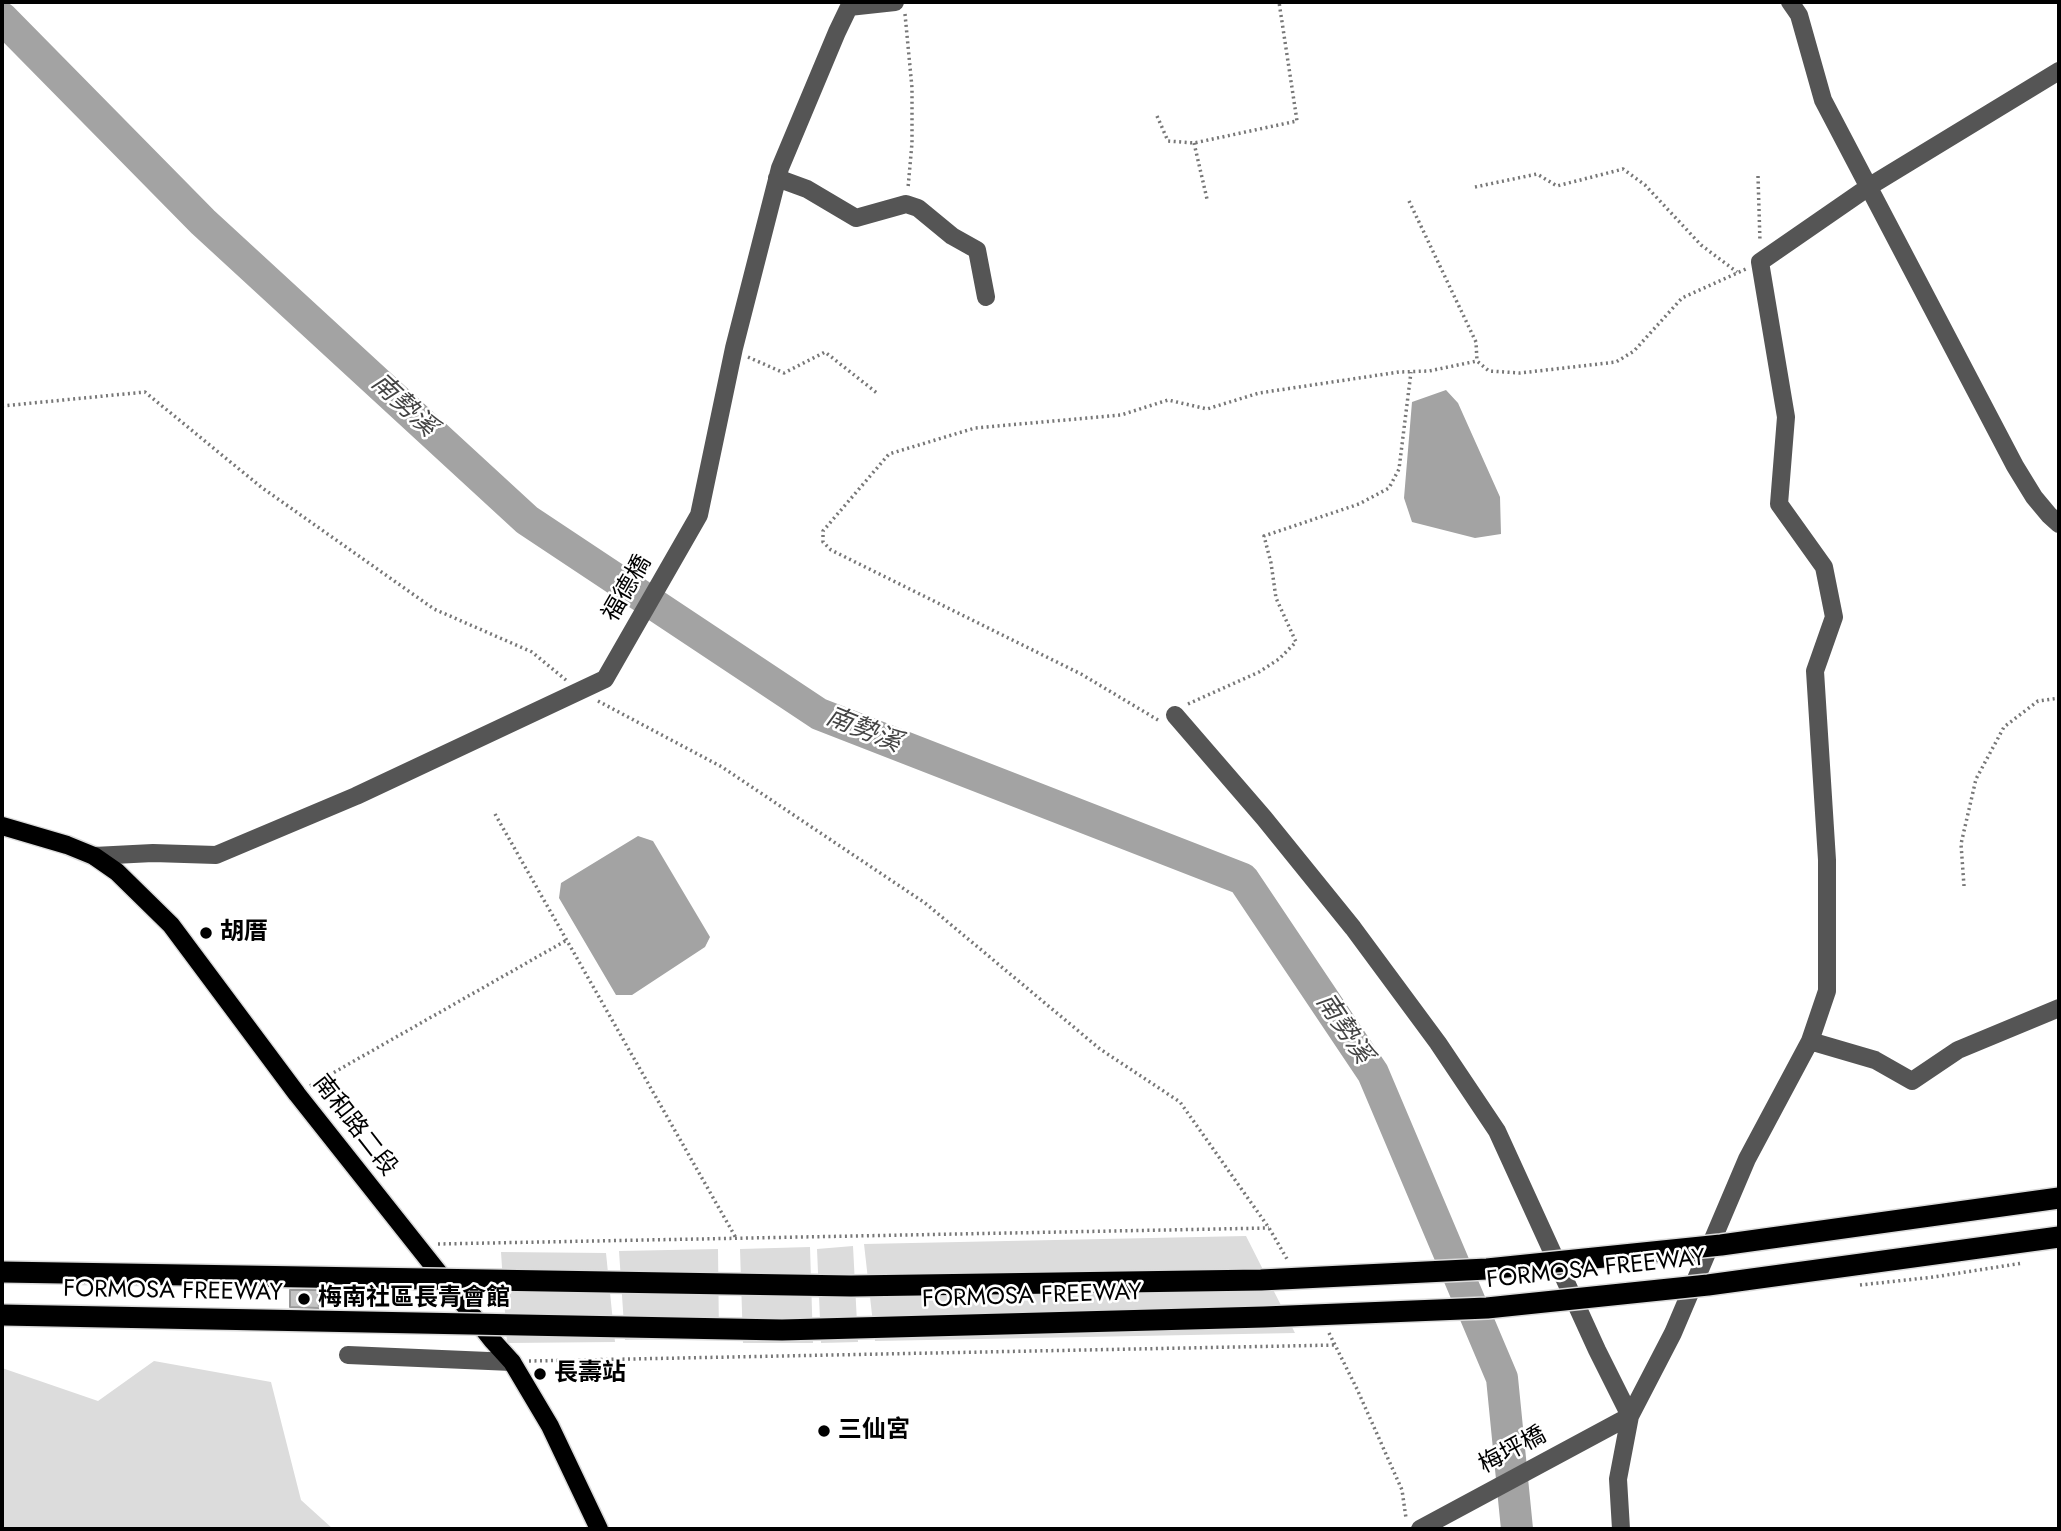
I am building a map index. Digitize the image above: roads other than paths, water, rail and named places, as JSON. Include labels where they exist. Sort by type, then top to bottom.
[{"type":"highway","name":"FORMOSA FREEWAY","points":[[2,1272],[852,1286],[1261,1280],[1487,1269],[1721,1245],[2059,1198]]},
{"type":"highway","name":"FORMOSA FREEWAY","points":[[2,1315],[782,1330],[1306,1315],[1488,1308],[1680,1288],[2059,1237]]},
{"type":"main road","name":"南和路二段","points":[[2,826],[94,856],[117,872],[170,925],[297,1094],[512,1362],[550,1426],[599,1529]]},
{"type":"street","name":"福德橋","points":[[94,856],[153,853],[216,855],[356,796],[605,679],[699,515],[734,348],[778,178],[837,32],[849,7],[895,2]]},
{"type":"street","points":[[1790,2],[1799,15],[1823,100],[2015,466],[2034,498],[2059,524]]},
{"type":"street","points":[[1620,1529],[1618,1479],[1630,1416],[1673,1333],[1747,1159],[1810,1041],[1827,991],[1827,860],[1815,671],[1834,617],[1824,567],[1779,504],[1786,417],[1760,262],[1870,186],[2059,71]]},
{"type":"street","points":[[778,178],[807,189],[856,218],[906,204],[918,208],[952,236],[977,250],[986,297]]},
{"type":"street","points":[[1175,715],[1264,818],[1353,928],[1438,1042],[1497,1131],[1630,1416]]},
{"type":"street","points":[[1810,1041],[1875,1060],[1912,1081],[1958,1051],[2059,1009]]},
{"type":"street","points":[[348,1355],[512,1362]]},
{"type":"street","name":"梅坪橋","points":[[1420,1529],[1630,1416]]},
{"type":"waterway","name":"南勢溪","points":[[2,18],[203,222],[527,520],[819,714],[1243,879],[1373,1073],[1502,1378],[1517,1529]]},
{"type":"place","name":"胡厝","points":[[206,933]]},
{"type":"place","name":"梅南社區長青會館","points":[[304,1299]]},
{"type":"place","name":"長壽站","points":[[540,1374]]},
{"type":"place","name":"三仙宮","points":[[824,1431]]}]
